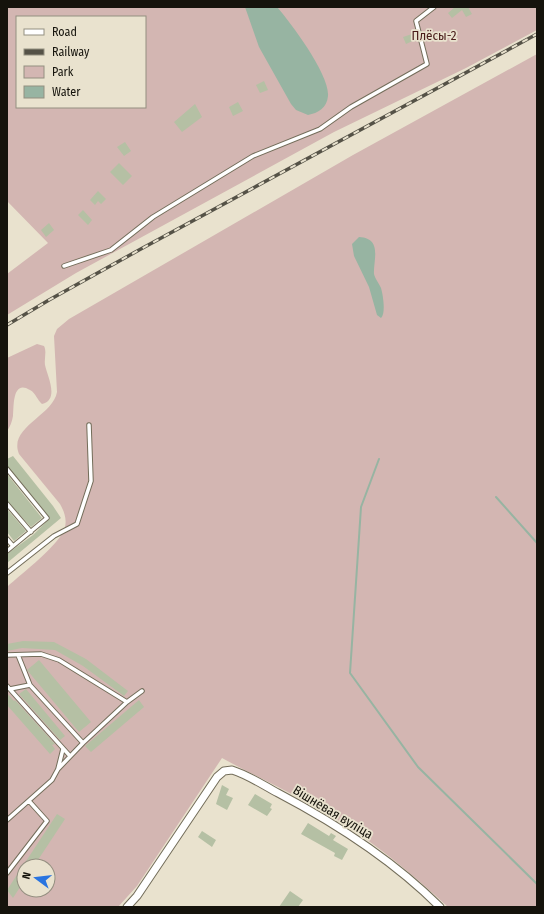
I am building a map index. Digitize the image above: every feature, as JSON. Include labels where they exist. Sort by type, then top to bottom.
[{"type":"street","name":"Вішнёвая вуліца","points":[[127,907],[137,896],[216,777],[224,771],[232,770],[336,824],[372,850],[440,907]]},
{"type":"lane","points":[[64,266],[111,250],[153,216],[253,156],[320,129],[352,107],[427,64],[416,21],[434,7]]},
{"type":"lane","points":[[7,573],[54,536],[77,524],[91,481],[89,425]]},
{"type":"lane","points":[[7,469],[47,518],[7,551]]},
{"type":"lane","points":[[7,504],[30,532]]},
{"type":"lane","points":[[7,539],[13,546]]},
{"type":"lane","points":[[7,655],[41,654],[59,660],[127,702]]},
{"type":"lane","points":[[18,655],[30,685],[83,743]]},
{"type":"lane","points":[[8,688],[30,685]]},
{"type":"lane","points":[[8,688],[62,750],[70,756]]},
{"type":"lane","points":[[7,820],[52,780],[58,769],[83,743],[127,702],[142,691]]},
{"type":"lane","points":[[58,769],[62,750]]},
{"type":"lane","points":[[7,873],[47,821],[29,801]]},
{"type":"green space","name":"Плёсы-2","points":[[7,7],[537,7],[537,30],[466,68],[334,132],[76,273],[7,315],[7,274],[48,243],[7,201]]},
{"type":"green space","points":[[537,54],[537,907],[448,907],[380,849],[340,821],[307,802],[222,758],[137,886],[118,907],[7,907],[7,587],[49,550],[62,534],[66,521],[60,504],[19,454],[17,445],[20,436],[25,429],[48,408],[54,400],[57,392],[54,336],[57,329],[69,319],[353,155]]},
{"type":"green space","points":[[37,344],[44,346],[45,348],[45,365],[51,387],[50,398],[47,402],[42,404],[32,391],[20,388],[15,396],[13,418],[7,431],[7,358]]},
{"type":"water","points":[[245,7],[277,7],[308,50],[323,75],[328,96],[324,107],[315,113],[308,115],[296,110],[291,104],[259,47]]},
{"type":"water","points":[[359,237],[366,238],[371,241],[374,246],[374,274],[381,288],[384,308],[383,316],[381,318],[377,315],[369,287],[354,256],[352,244]]},
{"type":"building","points":[[455,7],[468,7],[472,14],[466,17],[462,10],[452,18],[448,13]]},
{"type":"building","points":[[415,33],[417,39],[406,44],[403,37]]},
{"type":"building","points":[[264,81],[268,90],[260,93],[256,85]]},
{"type":"building","points":[[238,102],[243,111],[233,116],[229,107]]},
{"type":"building","points":[[195,104],[202,117],[182,132],[174,122]]},
{"type":"building","points":[[125,142],[131,151],[124,156],[117,147]]},
{"type":"building","points":[[119,163],[132,176],[123,185],[110,172]]},
{"type":"building","points":[[98,191],[106,199],[101,204],[98,201],[95,205],[90,200]]},
{"type":"building","points":[[83,210],[92,220],[88,225],[78,215]]},
{"type":"building","points":[[49,223],[54,230],[46,237],[41,230]]},
{"type":"building","points":[[13,456],[61,518],[7,563],[7,554],[33,535],[50,518],[7,466],[7,459]]},
{"type":"building","points":[[7,474],[42,518],[31,527],[7,501]]},
{"type":"building","points":[[7,509],[26,531],[14,541],[7,532]]},
{"type":"building","points":[[23,641],[54,642],[86,659],[128,691],[124,696],[83,666],[55,650],[22,648],[7,651],[7,644]]},
{"type":"building","points":[[39,660],[91,722],[79,732],[27,670]]},
{"type":"building","points":[[26,689],[65,736],[60,740],[19,694]]},
{"type":"building","points":[[7,693],[55,744],[52,745],[55,749],[50,754],[7,705]]},
{"type":"building","points":[[139,700],[144,707],[91,752],[85,746]]},
{"type":"building","points":[[222,785],[229,789],[226,795],[233,798],[227,810],[216,804]]},
{"type":"building","points":[[255,794],[272,804],[270,808],[272,809],[267,816],[248,805]]},
{"type":"building","points":[[57,814],[65,819],[39,858],[28,858]]},
{"type":"building","points":[[308,823],[329,836],[331,833],[336,836],[333,840],[348,849],[342,860],[334,856],[335,853],[301,834]]},
{"type":"building","points":[[202,831],[216,840],[212,847],[198,837]]},
{"type":"building","points":[[16,876],[16,893],[13,898],[7,890]]},
{"type":"building","points":[[290,891],[303,900],[298,907],[279,907]]},
{"type":"waterway","points":[[379,459],[361,507],[350,673],[418,767],[537,884]]},
{"type":"waterway","points":[[496,497],[537,543]]},
{"type":"railway","points":[[7,325],[139,250],[537,34]]}]
